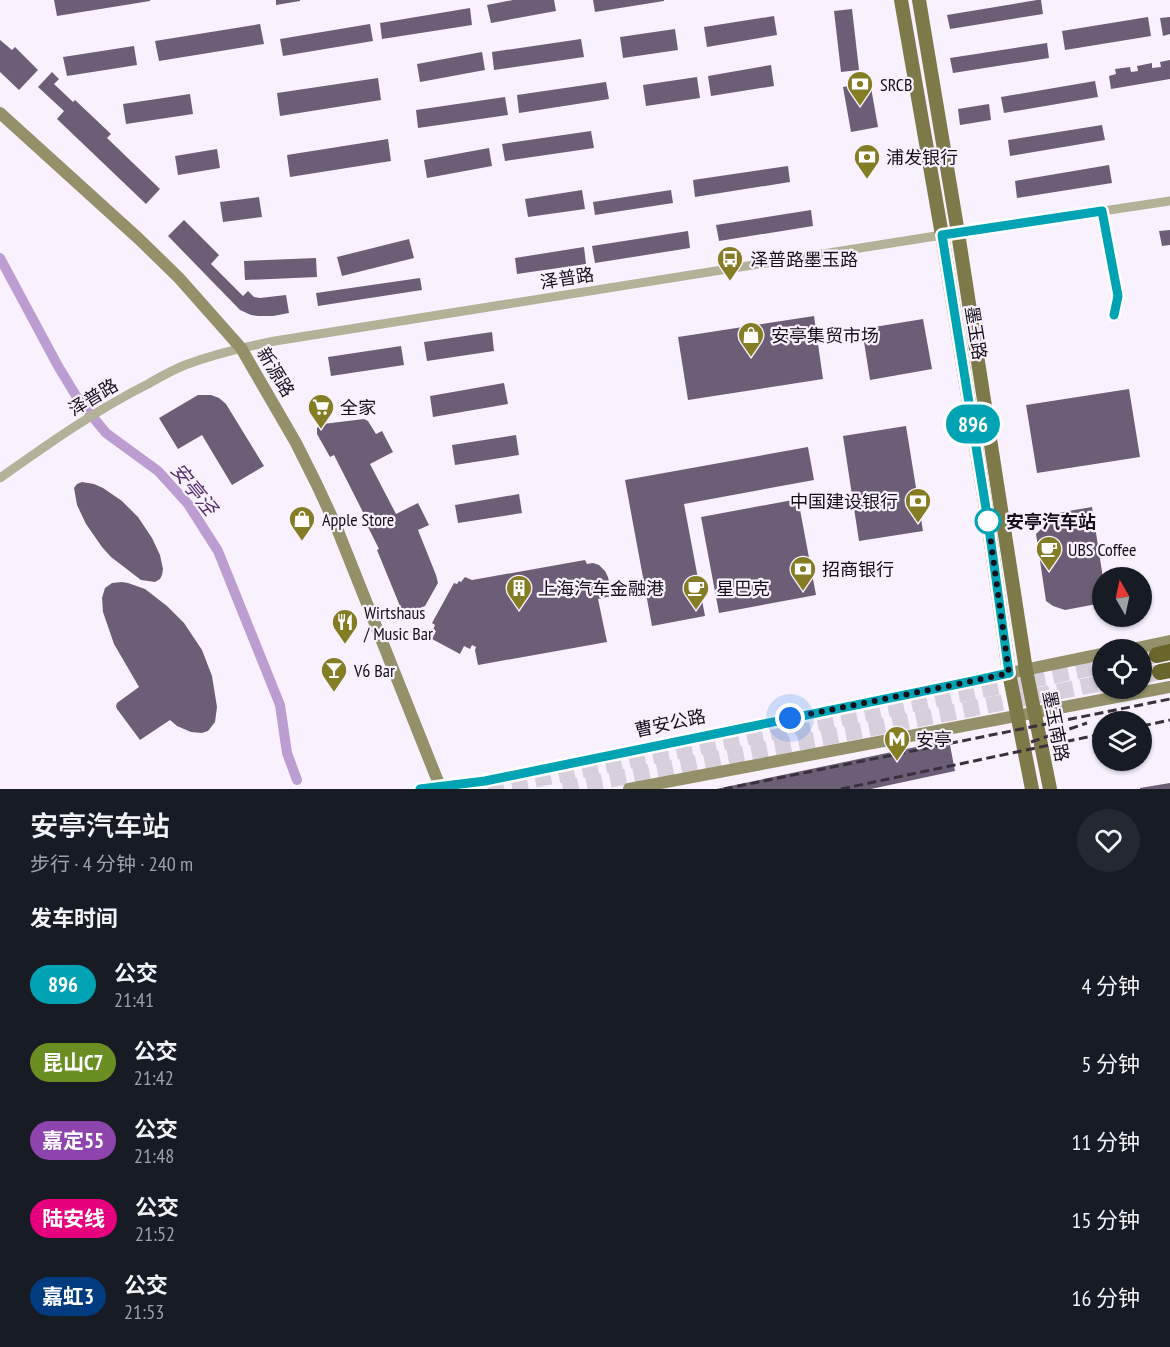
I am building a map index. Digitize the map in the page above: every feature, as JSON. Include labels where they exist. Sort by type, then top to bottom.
[{"type":"main road","name":"墨玉路","points":[[901,0],[988,521],[1009,673]]},
{"type":"main road","name":"墨玉路","points":[[919,0],[1026,670]]},
{"type":"main road","name":"新源路","points":[[0,113],[179,278],[241,348],[279,413],[327,505],[441,788]]},
{"type":"main road","points":[[1152,645],[1170,641]]},
{"type":"main road","points":[[1026,670],[1092,656]]},
{"type":"main road","name":"曹安公路","points":[[420,789],[485,781],[1026,670]]},
{"type":"main road","name":"墨玉南路","points":[[1026,670],[1050,789]]},
{"type":"main road","name":"墨玉南路","points":[[1009,673],[1032,789]]},
{"type":"main road","points":[[636,788],[1170,687]]},
{"type":"street","name":"泽普路","points":[[0,478],[106,407],[183,366],[241,348],[942,235],[1170,201]]},
{"type":"building","points":[[54,0],[150,0],[150,1],[57,16]]},
{"type":"building","points":[[276,0],[300,0],[300,1],[276,5]]},
{"type":"building","points":[[513,0],[554,0],[556,11],[491,23],[487,5]]},
{"type":"building","points":[[593,0],[664,0],[664,1],[595,12]]},
{"type":"building","points":[[1041,0],[1043,14],[950,29],[947,15]]},
{"type":"building","points":[[470,8],[472,25],[382,39],[380,23]]},
{"type":"building","points":[[852,9],[859,70],[841,72],[834,11]]},
{"type":"building","points":[[774,16],[777,35],[707,47],[704,27]]},
{"type":"building","points":[[1148,17],[1151,36],[1065,50],[1062,31]]},
{"type":"building","points":[[1170,17],[1170,34],[1163,36],[1160,18]]},
{"type":"building","points":[[260,24],[264,44],[159,61],[155,41]]},
{"type":"building","points":[[370,24],[373,41],[283,56],[280,39]]},
{"type":"building","points":[[675,29],[678,50],[623,58],[620,37]]},
{"type":"building","points":[[581,39],[584,57],[494,70],[492,52]]},
{"type":"building","points":[[0,40],[12,50],[15,47],[38,70],[19,90],[0,72]]},
{"type":"building","points":[[1047,43],[1049,58],[953,73],[950,58]]},
{"type":"building","points":[[134,46],[137,65],[67,76],[63,57]]},
{"type":"building","points":[[482,52],[485,70],[420,82],[417,64]]},
{"type":"building","points":[[1170,60],[1170,79],[1111,89],[1109,76],[1116,74],[1115,69],[1130,67],[1131,72],[1138,71],[1137,66],[1152,63],[1152,68],[1161,67],[1160,62]]},
{"type":"building","points":[[771,65],[774,86],[711,96],[708,76]]},
{"type":"building","points":[[52,72],[59,79],[54,84],[73,102],[75,100],[111,134],[107,138],[160,189],[146,204],[57,119],[64,111],[38,87]]},
{"type":"building","points":[[697,77],[700,98],[646,106],[643,85]]},
{"type":"building","points":[[378,78],[381,100],[280,116],[277,93]]},
{"type":"building","points":[[1095,81],[1098,97],[1004,113],[1001,97]]},
{"type":"building","points":[[606,82],[609,99],[519,113],[517,95]]},
{"type":"building","name":"SRCB","points":[[870,82],[878,127],[851,132],[843,87]]},
{"type":"building","points":[[190,94],[193,114],[126,124],[123,104]]},
{"type":"building","points":[[505,97],[508,115],[418,128],[416,110]]},
{"type":"building","points":[[989,104],[991,120],[960,125],[958,109]]},
{"type":"building","points":[[1102,125],[1105,140],[1010,156],[1008,140]]},
{"type":"building","points":[[591,131],[594,148],[505,161],[502,144]]},
{"type":"building","points":[[388,139],[391,161],[290,177],[287,155]]},
{"type":"building","points":[[489,148],[492,166],[427,178],[424,160]]},
{"type":"building","points":[[217,149],[220,168],[178,175],[175,156]]},
{"type":"building","points":[[1109,165],[1112,183],[1017,198],[1015,181]]},
{"type":"building","points":[[788,166],[790,182],[695,197],[693,180]]},
{"type":"building","points":[[582,190],[585,209],[528,217],[525,199]]},
{"type":"building","points":[[671,190],[673,203],[595,215],[593,202]]},
{"type":"building","points":[[259,197],[262,217],[223,222],[220,202]]},
{"type":"building","points":[[811,210],[813,226],[719,241],[716,225]]},
{"type":"building","points":[[184,220],[219,255],[211,264],[243,296],[248,291],[254,297],[260,298],[286,295],[289,313],[258,316],[240,310],[168,236]]},
{"type":"building","points":[[1170,230],[1170,245],[1162,246],[1159,231]]},
{"type":"building","points":[[688,231],[690,248],[595,263],[592,246]]},
{"type":"building","points":[[409,239],[414,258],[342,276],[337,257]]},
{"type":"building","points":[[584,247],[586,264],[517,274],[515,258]]},
{"type":"building","points":[[316,258],[317,277],[245,280],[244,261]]},
{"type":"building","points":[[420,278],[422,290],[318,306],[316,293]]},
{"type":"building","name":"安亭集贸市场","points":[[814,316],[823,379],[688,400],[678,337]]},
{"type":"building","points":[[923,319],[932,369],[870,380],[862,329]]},
{"type":"building","points":[[492,332],[494,351],[427,361],[424,342]]},
{"type":"building","points":[[401,346],[404,365],[331,376],[328,357]]},
{"type":"building","points":[[504,383],[508,404],[433,417],[430,396]]},
{"type":"building","points":[[1129,389],[1140,457],[1037,473],[1026,405]]},
{"type":"building","points":[[198,395],[211,395],[226,404],[264,466],[232,485],[202,435],[178,449],[159,418]]},
{"type":"building","points":[[364,419],[368,421],[376,434],[382,431],[393,452],[370,464],[396,514],[418,503],[429,525],[418,530],[438,583],[425,606],[417,609],[408,618],[402,611],[377,550],[379,549],[368,527],[370,526],[334,455],[330,457],[317,434],[317,428],[323,424]]},
{"type":"building","points":[[906,426],[923,531],[859,541],[843,436]]},
{"type":"building","points":[[516,435],[519,455],[455,465],[452,445]]},
{"type":"building","points":[[808,447],[814,480],[684,504],[705,616],[652,626],[625,480]]},
{"type":"building","points":[[82,482],[103,488],[122,501],[138,517],[160,555],[163,569],[160,579],[155,582],[141,580],[111,557],[102,547],[86,524],[77,505],[74,488]]},
{"type":"building","points":[[519,494],[522,513],[458,523],[455,505]]},
{"type":"building","points":[[798,499],[816,595],[719,613],[701,517]]},
{"type":"building","points":[[1092,507],[1101,567],[1092,567],[1092,605],[1065,610],[1046,601],[1036,534],[1057,513]]},
{"type":"building","name":"上海汽车金融港","points":[[585,560],[587,564],[599,565],[608,577],[612,596],[598,599],[607,642],[478,665],[476,647],[472,645],[470,649],[464,646],[460,654],[432,639],[436,631],[433,630],[435,625],[432,623],[454,583],[461,582],[465,577],[472,580]]},
{"type":"building","points":[[122,582],[145,589],[167,606],[184,623],[202,650],[212,676],[217,707],[215,722],[208,731],[191,732],[170,720],[140,740],[117,709],[117,703],[139,687],[114,644],[103,612],[102,598],[105,588],[112,583]]},
{"type":"building","name":"安亭","points":[[949,740],[955,771],[871,789],[716,789]]},
{"type":"building","points":[[1170,783],[1170,789],[1140,789],[1140,788]]},
{"type":"waterway","name":"安亭泾","points":[[0,258],[78,399],[106,433],[158,471],[188,504],[218,551],[280,705],[287,753],[297,780]]},
{"type":"tunnel","points":[[1152,656],[1157,655]]},
{"type":"tunnel","points":[[488,789],[1092,668]]},
{"type":"tunnel","points":[[1152,674],[1160,672]]},
{"type":"tunnel","points":[[563,789],[1092,685]]},
{"type":"railway","points":[[724,789],[1170,699]]},
{"type":"railway","points":[[1152,724],[1170,720]]},
{"type":"railway","points":[[1031,742],[1087,723]]},
{"type":"railway","points":[[841,789],[1092,736]]},
{"type":"bus line","name":"896","points":[[420,789],[485,781],[1009,673],[988,521],[942,235],[1102,211],[1118,296],[1114,315]]},
{"type":"place","name":"SRCB","points":[[860,107]]},
{"type":"place","name":"浦发银行","points":[[867,180]]},
{"type":"place","name":"泽普路墨玉路","points":[[730,282]]},
{"type":"place","name":"安亭集贸市场","points":[[751,358]]},
{"type":"place","name":"全家","points":[[321,430]]},
{"type":"place","name":"安亭汽车站","points":[[988,521]]},
{"type":"place","name":"中国建设银行","points":[[918,524]]},
{"type":"place","name":"Apple Store","points":[[302,542]]},
{"type":"place","name":"UBS Coffee","points":[[1049,572]]},
{"type":"place","name":"招商银行","points":[[803,592]]},
{"type":"place","name":"上海汽车金融港","points":[[519,611]]},
{"type":"place","name":"星巴克","points":[[696,611]]},
{"type":"place","name":"Wirtshaus / Music Bar","points":[[345,645]]},
{"type":"place","name":"V6 Bar","points":[[334,693]]},
{"type":"place","name":"安亭","points":[[897,762]]},
{"type":"route","points":[[790,718],[1009,673],[988,521]]}]
